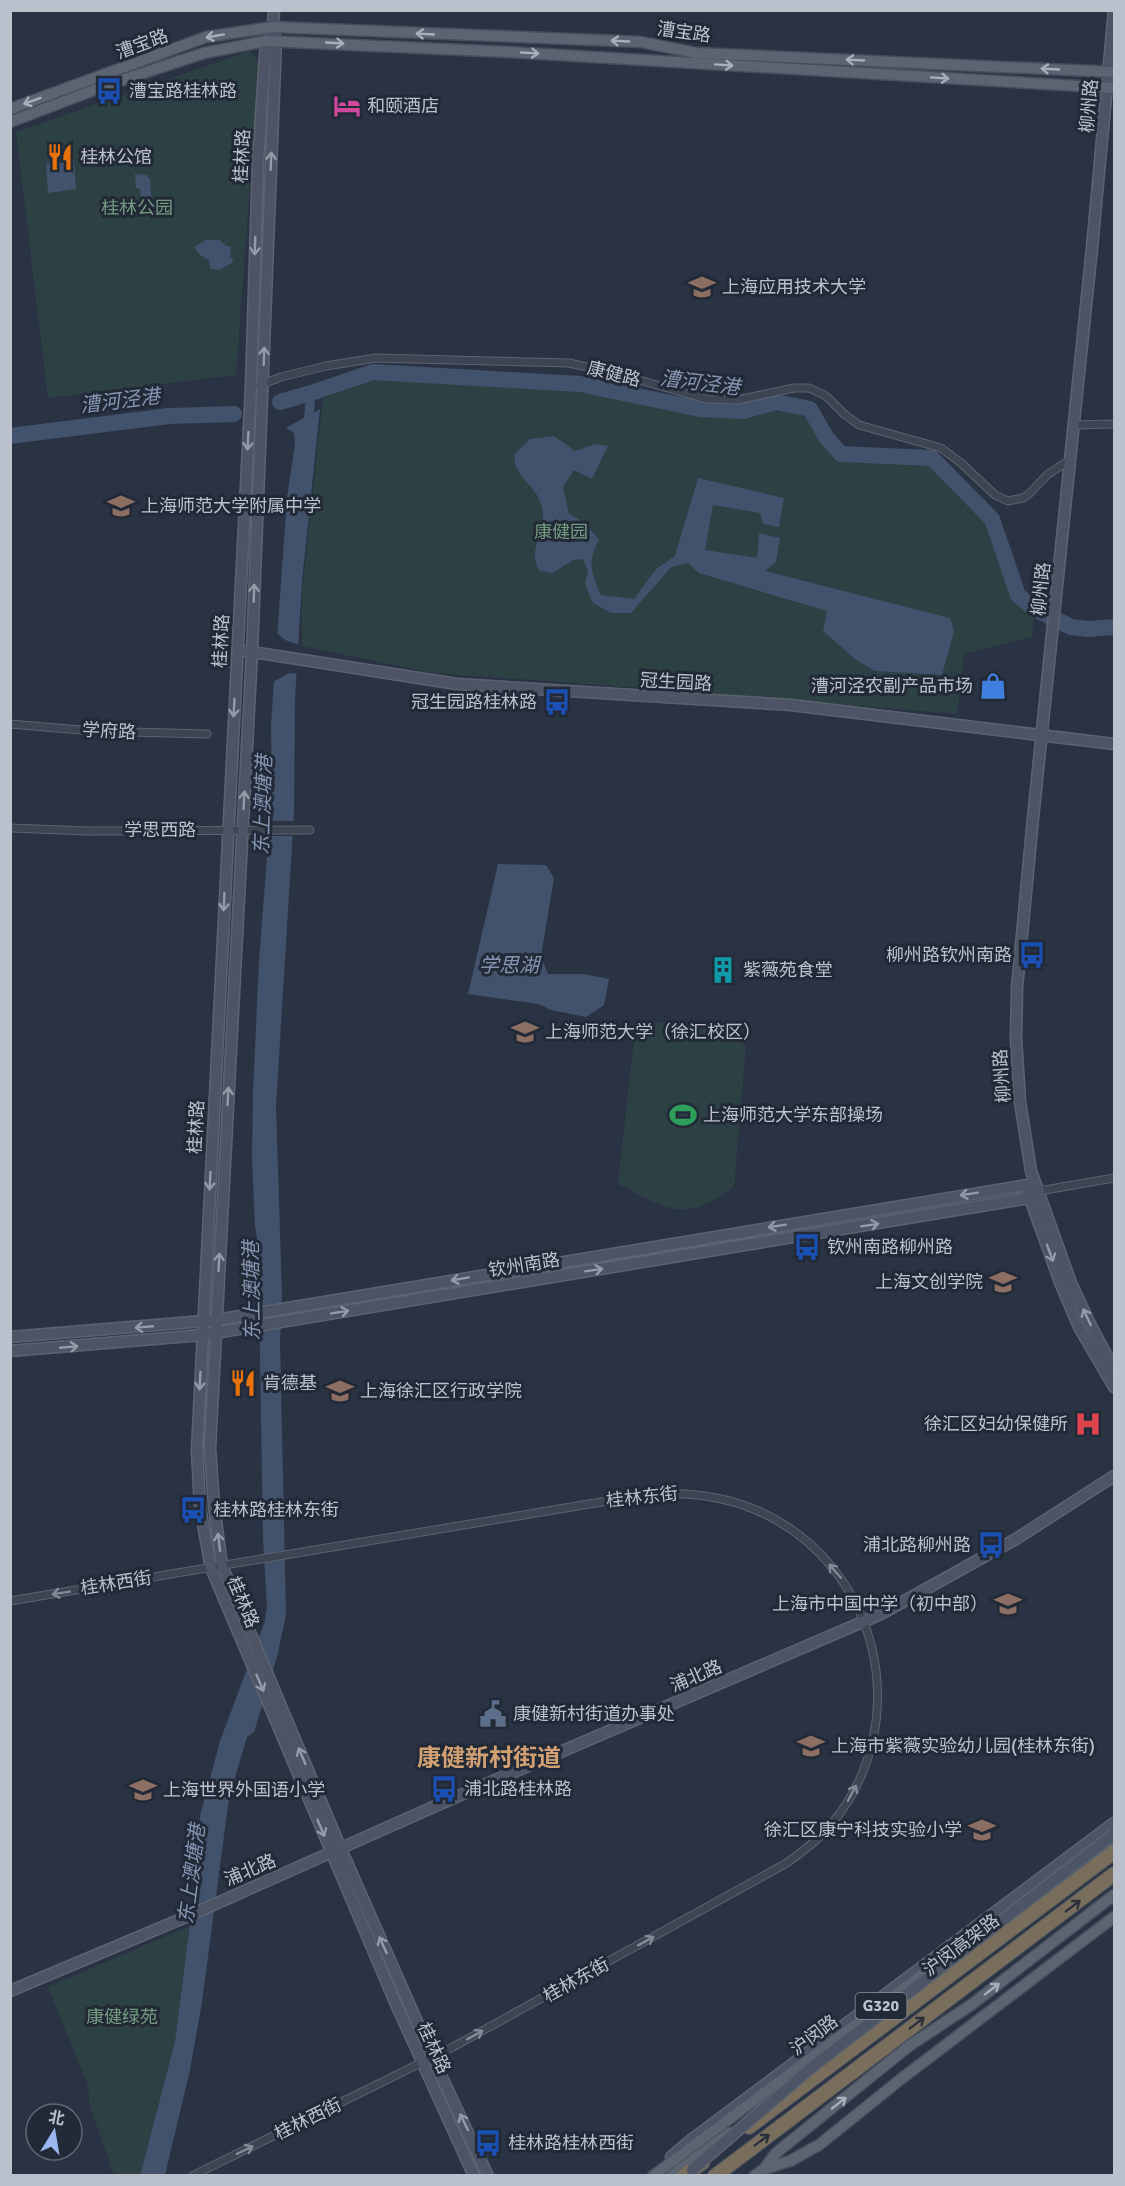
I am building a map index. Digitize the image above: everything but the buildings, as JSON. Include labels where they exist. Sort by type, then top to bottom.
[{"type":"highway","name":"沪闵高架路","points":[[688,2173],[1114,1852]]},
{"type":"highway","name":"沪闵高架路","points":[[715,2175],[1114,1874]]},
{"type":"main road","name":"漕宝路","points":[[10,109],[206,37],[273,27],[641,42],[696,53],[1112,72]]},
{"type":"main road","name":"漕宝路","points":[[10,122],[204,53],[271,41],[520,53],[1111,88]]},
{"type":"main road","name":"沪闵路","points":[[652,2175],[1068,1866],[1114,1845]]},
{"type":"main road","name":"沪闵路","points":[[671,2175],[1114,1845]]},
{"type":"main road","name":"G320","points":[[759,2172],[776,2153],[909,2046],[970,2005],[1114,1895]]},
{"type":"main road","name":"G320","points":[[759,2172],[790,2161],[819,2145],[1114,1917]]},
{"type":"street","name":"桂林路","points":[[274,10],[258,161],[251,387],[197,1450],[200,1508],[217,1567],[246,1650],[273,1716],[336,1851],[428,2060],[474,2175]]},
{"type":"street","name":"柳州路","points":[[1114,10],[1111,88],[1042,735],[1016,1012],[1020,1102],[1031,1171],[1071,1283],[1114,1369]]},
{"type":"street","name":"桂林路","points":[[271,41],[263,385],[252,652],[210,1448],[217,1567],[252,1636],[336,1851]]},
{"type":"street","name":"康健路","points":[[251,387],[326,366],[376,358],[569,363],[618,374],[706,399],[737,400],[794,388],[809,388],[826,396],[859,425],[941,448],[961,463],[995,495],[1008,501],[1023,498],[1047,475],[1071,459]]},
{"type":"street","points":[[1074,425],[1114,424]]},
{"type":"street","name":"冠生园路","points":[[237,649],[457,684],[791,705],[1114,744]]},
{"type":"street","name":"学府路","points":[[10,724],[92,731],[207,734]]},
{"type":"street","name":"学思西路","points":[[10,828],[88,831],[310,830]]},
{"type":"street","name":"柳州路","points":[[1031,1171],[1027,1185],[1029,1198],[1061,1285],[1079,1326],[1114,1387]]},
{"type":"street","name":"钦州南路","points":[[10,1352],[216,1333],[1029,1198],[1039,1191],[1114,1178]]},
{"type":"street","points":[[1027,1185],[1039,1191]]},
{"type":"street","name":"钦州南路","points":[[10,1338],[203,1322],[1027,1185]]},
{"type":"street","name":"浦北路","points":[[10,1991],[186,1917],[865,1621],[1008,1543],[1114,1476]]},
{"type":"street","name":"桂林东街","points":[[217,1567],[649,1494],[687,1492],[723,1498],[756,1510],[788,1527],[817,1550],[842,1580],[865,1621],[876,1662],[878,1694],[876,1724],[860,1777],[830,1826],[807,1849],[785,1864],[428,2060]]},
{"type":"street","name":"桂林西街","points":[[10,1601],[217,1567]]},
{"type":"street","points":[[652,2175],[691,2140],[1114,1823]]},
{"type":"street","points":[[688,2173],[811,2068],[1114,1834]]},
{"type":"street","name":"桂林路","points":[[428,2060],[488,2175]]},
{"type":"street","name":"桂林西街","points":[[192,2175],[428,2060]]},
{"type":"green space","name":"桂林公园","points":[[250,51],[259,62],[236,375],[48,398],[16,132]]},
{"type":"green space","name":"康健园","points":[[373,372],[579,384],[700,409],[743,411],[776,402],[810,409],[826,437],[841,454],[932,458],[992,519],[1018,595],[1035,609],[1032,637],[964,654],[957,714],[433,673],[302,646],[302,591],[323,399]]},
{"type":"green space","name":"上海师范大学东部操场","points":[[646,1022],[697,1024],[746,1045],[734,1186],[702,1206],[676,1209],[664,1206],[618,1184],[635,1031]]},
{"type":"green space","name":"康健绿苑","points":[[190,1926],[175,2041],[140,2175],[114,2175],[90,2106],[88,2085],[48,1987]]},
{"type":"water","points":[[74,160],[76,189],[48,193],[46,164]]},
{"type":"water","points":[[135,174],[146,175],[150,179],[152,206],[138,206],[141,198],[140,189],[136,188]]},
{"type":"water","points":[[206,240],[220,240],[231,247],[232,263],[219,270],[210,269],[209,260],[200,255],[194,247]]},
{"type":"water","points":[[320,409],[302,581],[295,699],[294,813],[276,1106],[282,1296],[280,1342],[286,1615],[277,1657],[254,1732],[247,1737],[229,1798],[202,2002],[190,2070],[165,2175],[140,2176],[175,2041],[197,1869],[200,1816],[220,1741],[265,1621],[267,1606],[263,1539],[259,1248],[255,1227],[252,1161],[253,1093],[259,960],[272,794],[271,724],[287,498],[295,444],[294,433],[286,428]]},
{"type":"water","points":[[554,436],[575,451],[596,444],[608,446],[592,479],[574,470],[563,487],[569,514],[585,523],[599,540],[593,555],[592,568],[601,595],[634,599],[656,569],[675,556],[698,478],[784,498],[779,527],[763,524],[760,513],[713,505],[705,550],[757,558],[759,533],[780,538],[776,562],[765,571],[950,618],[954,631],[942,675],[875,671],[855,659],[823,631],[827,611],[699,573],[688,563],[671,567],[631,613],[611,613],[593,603],[585,584],[588,571],[583,559],[573,560],[553,573],[540,571],[536,564],[535,550],[543,517],[542,508],[537,495],[517,468],[514,455],[530,439]]},
{"type":"water","name":"学思湖","points":[[498,864],[546,865],[554,878],[541,956],[548,974],[583,974],[609,979],[604,1005],[586,1017],[551,1010],[538,1004],[468,994]]},
{"type":"pier","points":[[275,625],[277,633],[285,640],[302,646],[300,674],[289,673],[271,683]]},
{"type":"pier","points":[[268,821],[296,821],[295,836],[268,836]]},
{"type":"waterway","name":"漕河泾港","points":[[280,402],[373,372],[580,384],[700,409],[743,411],[776,402],[810,409],[826,437],[841,454],[932,458],[992,519],[1018,595],[1035,609],[1071,627],[1088,629],[1114,627]]},
{"type":"waterway","name":"东上澳塘港","points":[[308,425],[311,393]]},
{"type":"waterway","name":"漕河泾港","points":[[10,436],[169,416],[234,414]]},
{"type":"place","name":"漕宝路桂林路","points":[[109,91]]},
{"type":"place","name":"和颐酒店","points":[[347,106]]},
{"type":"place","name":"桂林公馆","points":[[60,157]]},
{"type":"place","name":"上海应用技术大学","points":[[702,287]]},
{"type":"place","name":"上海师范大学附属中学","points":[[121,506]]},
{"type":"place","name":"漕河泾农副产品市场","points":[[993,686]]},
{"type":"place","name":"冠生园路桂林路","points":[[557,702]]},
{"type":"place","name":"柳州路钦州南路","points":[[1032,955]]},
{"type":"place","name":"紫薇苑食堂","points":[[723,970]]},
{"type":"place","name":"上海师范大学（徐汇校区）","points":[[525,1032]]},
{"type":"place","name":"上海师范大学东部操场","points":[[683,1115]]},
{"type":"place","name":"钦州南路柳州路","points":[[807,1247]]},
{"type":"place","name":"上海文创学院","points":[[1003,1282]]},
{"type":"place","name":"肯德基","points":[[243,1383]]},
{"type":"place","name":"上海徐汇区行政学院","points":[[340,1391]]},
{"type":"place","name":"徐汇区妇幼保健所","points":[[1088,1424]]},
{"type":"place","name":"桂林路桂林东街","points":[[193,1510]]},
{"type":"place","name":"浦北路柳州路","points":[[991,1545]]},
{"type":"place","name":"上海市中国中学（初中部）","points":[[1008,1604]]},
{"type":"place","name":"康健新村街道办事处","points":[[493,1714]]},
{"type":"place","name":"上海市紫薇实验幼儿园(桂林东街)","points":[[811,1746]]},
{"type":"place","name":"浦北路桂林路","points":[[444,1789]]},
{"type":"place","name":"上海世界外国语小学","points":[[143,1790]]},
{"type":"place","name":"徐汇区康宁科技实验小学","points":[[982,1830]]},
{"type":"place","name":"桂林路桂林西街","points":[[488,2143]]},
{"type":"district","name":"康健新村街道","points":[[489,1758]]}]
